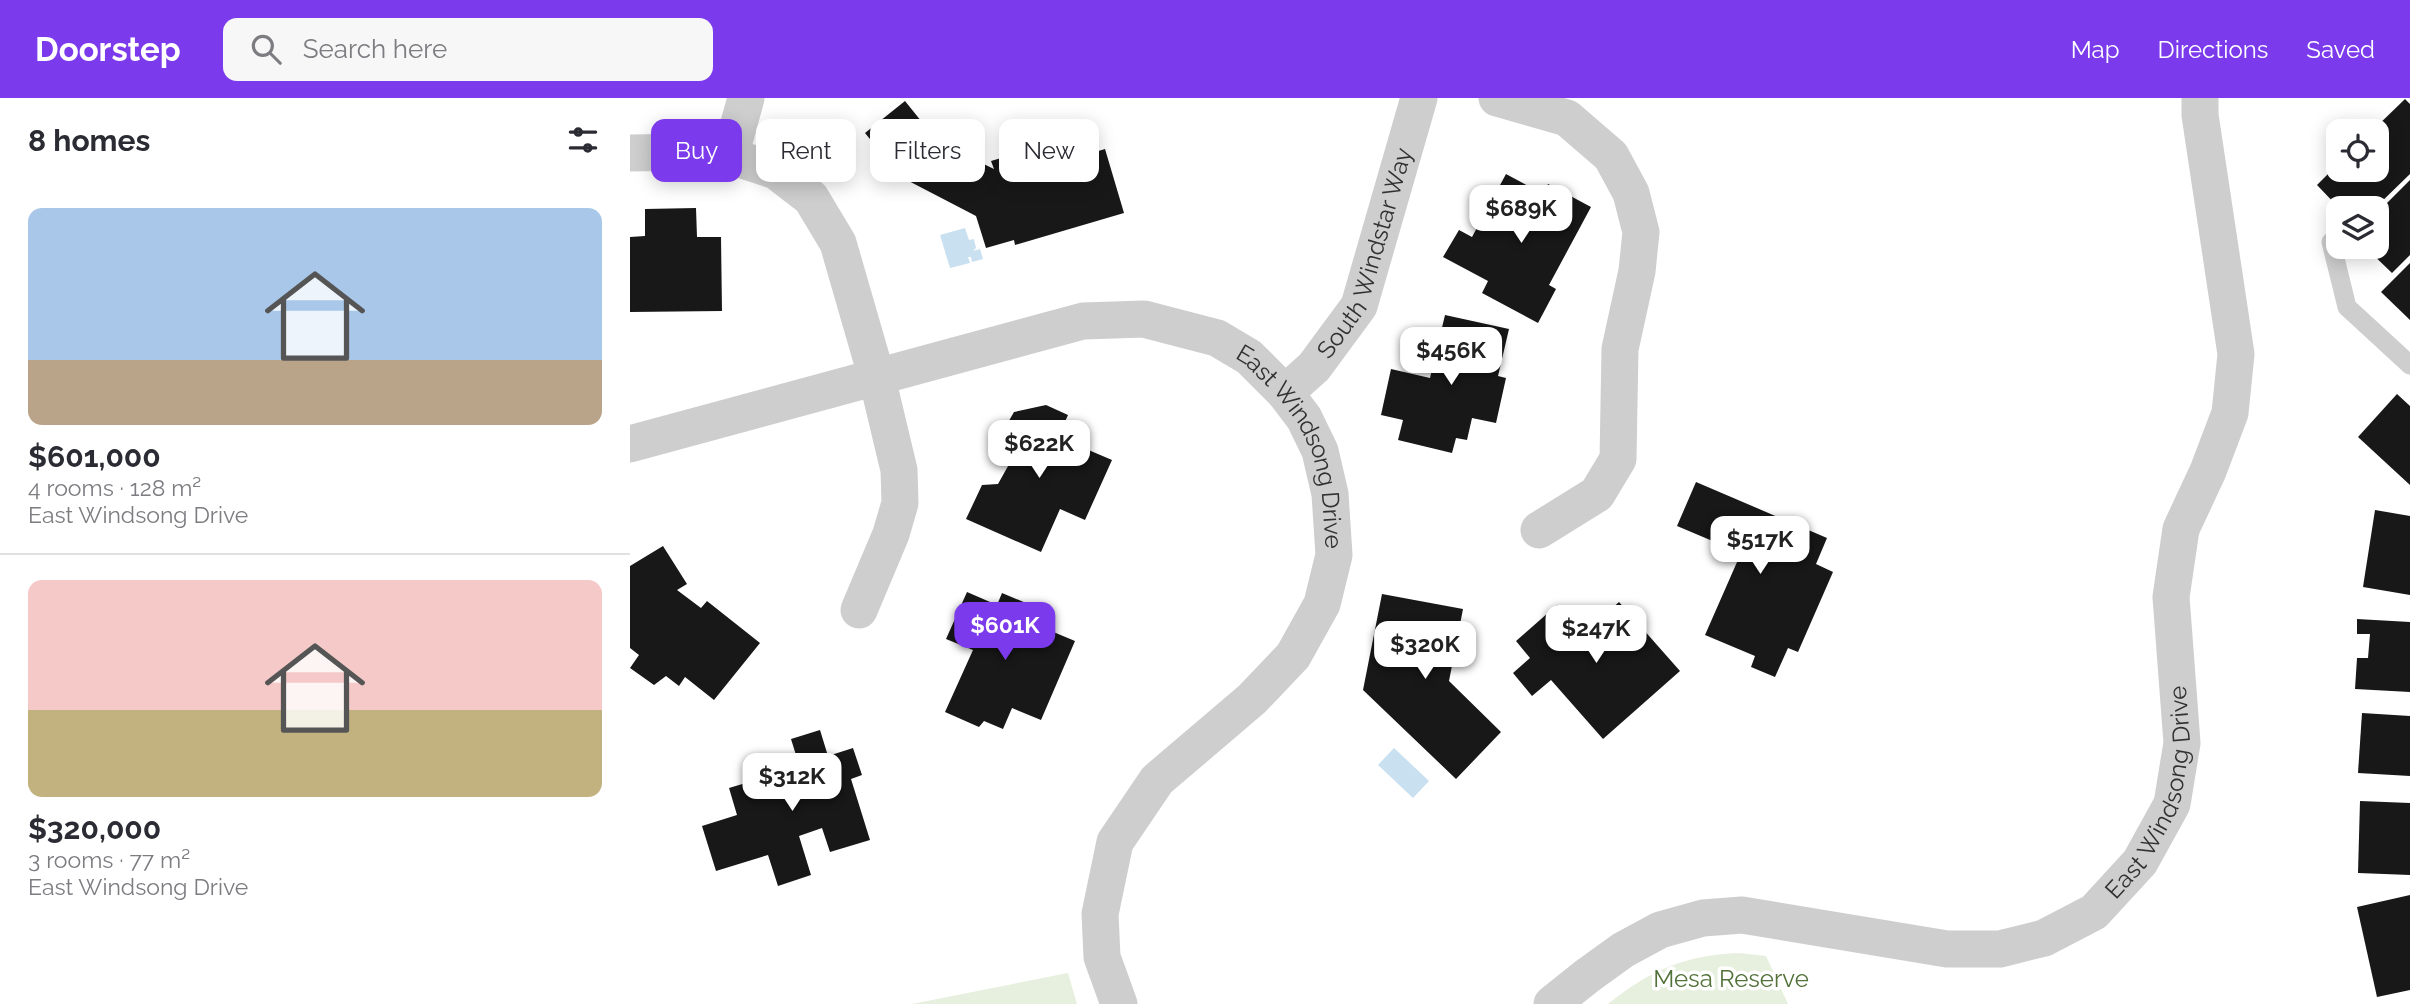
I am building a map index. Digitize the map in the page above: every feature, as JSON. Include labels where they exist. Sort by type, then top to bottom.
[{"type":"street","points":[[740,119],[746,98]]},
{"type":"street","name":"South Windstar Way","points":[[1285,393],[1314,367],[1359,306],[1419,98]]},
{"type":"street","points":[[1497,98],[1567,118],[1611,156],[1631,192],[1641,232],[1637,271],[1620,349],[1618,459],[1597,494],[1539,530]]},
{"type":"street","name":"East Windsong Drive","points":[[1552,1004],[1636,943],[1660,930],[1703,918],[1742,915],[1947,949],[2000,949],[2044,938],[2094,912],[2140,862],[2172,804],[2182,743],[2171,597],[2181,529],[2208,471],[2230,413],[2236,354],[2200,115],[2200,98]]},
{"type":"street","points":[[630,153],[651,153]]},
{"type":"street","points":[[742,160],[776,171],[811,198],[838,243],[877,378],[899,470],[900,503],[891,534],[859,610]]},
{"type":"street","name":"East Windsong Drive","points":[[630,444],[1083,321],[1144,319],[1217,338],[1249,357],[1285,393],[1304,418],[1320,451],[1330,494],[1334,555],[1322,604],[1293,656],[1252,699],[1157,780],[1115,842],[1100,914],[1102,957],[1119,1004]]},
{"type":"lane","points":[[2335,259],[2347,307],[2410,365]]},
{"type":"green space","name":"Mesa Reserve","points":[[1740,953],[1766,956],[1788,1004],[1608,1004],[1639,982],[1670,966],[1702,957]]},
{"type":"green space","points":[[1068,973],[1077,1004],[912,1004]]},
{"type":"water","points":[[965,228],[969,240],[974,239],[976,248],[973,251],[980,249],[983,259],[972,262],[971,257],[968,257],[970,263],[950,268],[940,235]]},
{"type":"water","points":[[1394,748],[1429,781],[1413,798],[1378,765]]},
{"type":"building","points":[[2405,99],[2410,104],[2410,174],[2387,196],[2328,196],[2317,185],[2326,176],[2326,182],[2389,182],[2389,119],[2384,119]]},
{"type":"building","points":[[905,101],[919,119],[882,119]]},
{"type":"building","points":[[1105,149],[1124,213],[1015,245],[1014,240],[986,248],[976,216],[911,182],[985,182],[985,165],[994,169],[991,161],[999,159],[999,182],[1099,182],[1099,151]]},
{"type":"building","points":[[1506,174],[1543,194],[1548,184],[1591,207],[1549,285],[1556,289],[1538,323],[1482,293],[1488,281],[1443,257],[1459,230],[1472,237]]},
{"type":"building","points":[[2410,180],[2410,255],[2392,273],[2377,259],[2389,259],[2389,201]]},
{"type":"building","points":[[696,208],[697,237],[721,237],[722,311],[630,312],[630,237],[645,236],[645,209]]},
{"type":"building","points":[[2410,263],[2410,320],[2381,292]]},
{"type":"building","points":[[1445,315],[1509,329],[1498,376],[1506,378],[1496,423],[1472,418],[1467,440],[1456,438],[1452,453],[1398,440],[1403,420],[1381,415],[1391,369],[1430,378]]},
{"type":"building","points":[[2397,394],[2410,406],[2410,485],[2358,437]]},
{"type":"building","points":[[1046,405],[1068,415],[1058,437],[1112,460],[1085,520],[1060,509],[1041,552],[966,519],[982,485],[998,484],[1021,443],[1002,433],[1014,412]]},
{"type":"building","points":[[1696,482],[1827,538],[1816,564],[1833,572],[1798,652],[1788,648],[1775,677],[1751,667],[1755,656],[1705,635],[1741,553],[1677,526]]},
{"type":"building","points":[[2375,510],[2410,516],[2410,595],[2363,587]]},
{"type":"building","points":[[663,546],[687,584],[677,590],[701,608],[707,601],[760,643],[714,700],[685,677],[679,686],[666,676],[654,685],[630,668],[639,655],[630,648],[630,566]]},
{"type":"building","points":[[967,592],[997,605],[1002,593],[1033,606],[1027,621],[1075,641],[1041,720],[1012,708],[1003,729],[984,721],[979,727],[945,712],[973,650],[946,639]]},
{"type":"building","points":[[1382,594],[1463,609],[1449,681],[1501,732],[1456,779],[1363,690]]},
{"type":"building","points":[[1619,602],[1680,671],[1603,739],[1551,680],[1532,696],[1513,673],[1530,658],[1516,641],[1557,605],[1582,635]]},
{"type":"building","points":[[2357,619],[2410,622],[2410,692],[2355,689],[2357,658],[2368,658],[2370,634],[2357,634]]},
{"type":"building","points":[[2362,713],[2410,716],[2410,776],[2358,773]]},
{"type":"building","points":[[820,730],[828,756],[853,748],[862,775],[851,779],[870,840],[830,852],[822,828],[799,836],[811,875],[778,886],[768,855],[716,871],[702,826],[737,815],[729,788],[779,773],[784,791],[805,784],[791,739]]},
{"type":"building","points":[[2360,801],[2410,803],[2410,875],[2358,873]]},
{"type":"building","points":[[2410,895],[2410,990],[2377,997],[2357,907]]}]
